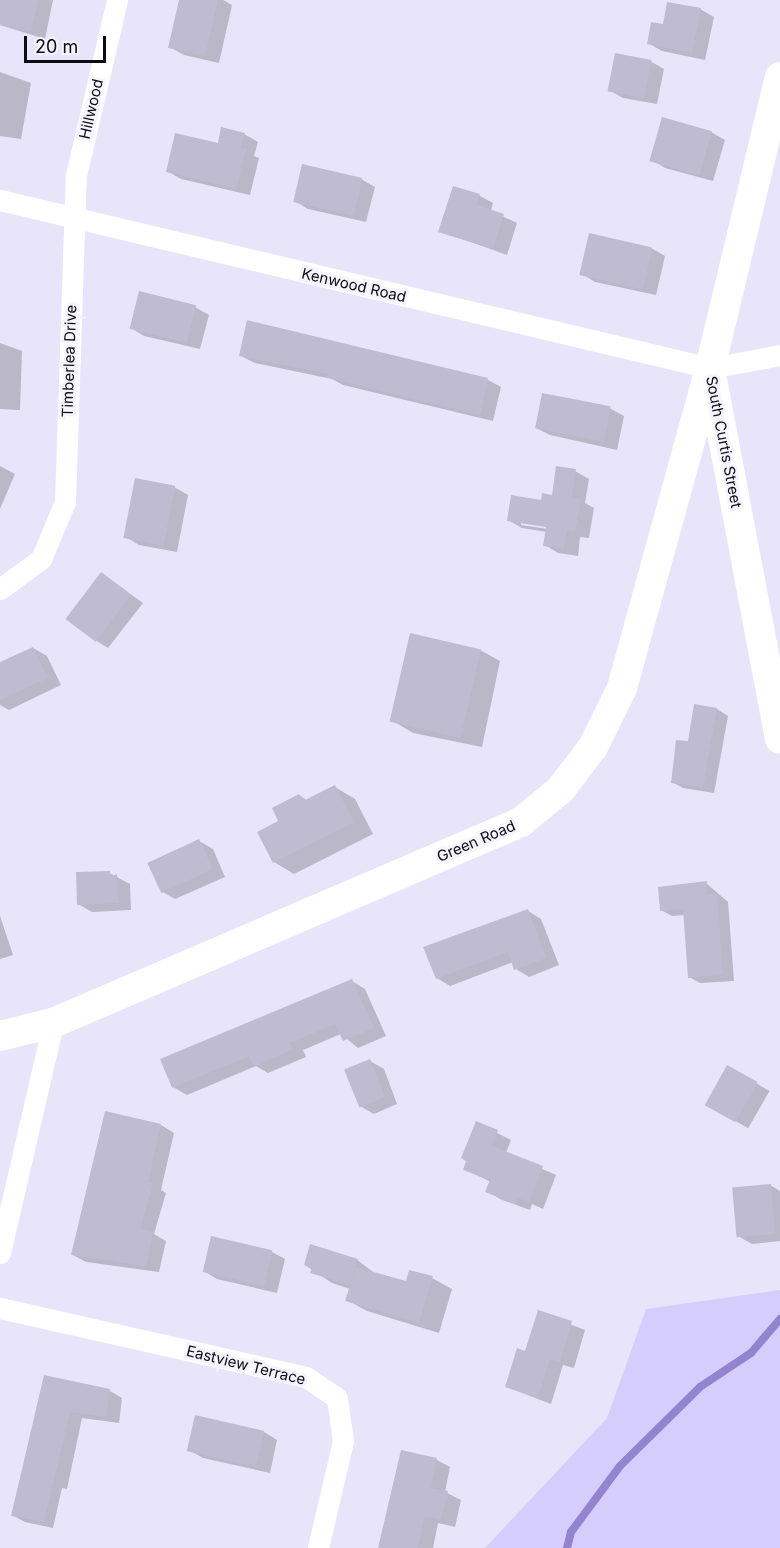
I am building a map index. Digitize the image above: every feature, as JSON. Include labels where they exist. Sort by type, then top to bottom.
[{"type":"street","name":"Hillwood","points":[[75,219],[76,175],[117,0]]},
{"type":"street","name":"South Curtis Street","points":[[780,77],[710,368],[780,740]]},
{"type":"street","name":"Kenwood Road","points":[[0,200],[710,368]]},
{"type":"street","name":"Timberlea Drive","points":[[0,589],[41,559],[64,502],[75,219]]},
{"type":"street","points":[[710,368],[780,355]]},
{"type":"street","name":"Green Road","points":[[0,1036],[53,1023],[521,822],[560,790],[593,747],[622,688],[710,368]]},
{"type":"street","points":[[0,1253],[53,1023]]},
{"type":"street","name":"Eastview Terrace","points":[[0,1308],[306,1377],[337,1398],[343,1441],[318,1548]]},
{"type":"shaded area","points":[[780,1290],[780,1548],[485,1548],[607,1418],[646,1309]]},
{"type":"building","points":[[0,0],[38,0],[31,32],[0,25]]},
{"type":"building","points":[[179,0],[218,0],[205,56],[168,48]]},
{"type":"building","points":[[667,2],[701,8],[692,53],[647,44],[651,22],[663,24]]},
{"type":"building","points":[[615,53],[651,60],[644,98],[608,91]]},
{"type":"building","points":[[662,117],[712,131],[699,176],[649,161]]},
{"type":"building","points":[[221,127],[245,133],[241,148],[246,149],[236,189],[166,172],[175,133],[218,143]]},
{"type":"building","points":[[302,164],[362,178],[354,216],[293,202]]},
{"type":"building","points":[[453,186],[480,194],[477,205],[504,214],[493,249],[438,232]]},
{"type":"building","points":[[589,233],[652,248],[643,290],[579,275]]},
{"type":"building","points":[[139,291],[196,305],[187,343],[130,329]]},
{"type":"building","points":[[247,320],[488,378],[480,415],[328,378],[329,374],[239,356]]},
{"type":"building","points":[[542,393],[611,406],[604,442],[535,428]]},
{"type":"building","points":[[556,466],[576,469],[572,498],[581,499],[575,532],[567,530],[564,549],[543,546],[546,527],[507,521],[511,495],[541,500],[542,493],[552,495]]},
{"type":"building","points":[[135,478],[175,486],[164,546],[123,538]]},
{"type":"building","points":[[101,572],[131,595],[96,642],[65,619]]},
{"type":"building","points":[[410,633],[481,649],[461,738],[390,722]]},
{"type":"building","points":[[33,647],[48,678],[0,700],[0,662]]},
{"type":"building","points":[[694,704],[717,708],[703,787],[671,783],[676,740],[688,741]]},
{"type":"building","points":[[335,785],[354,822],[273,863],[257,832],[278,821],[272,808],[299,794],[303,801]]},
{"type":"building","points":[[199,839],[213,869],[161,893],[147,863]]},
{"type":"building","points":[[110,871],[110,877],[117,874],[118,903],[77,905],[76,872]]},
{"type":"building","points":[[707,881],[707,894],[717,894],[723,975],[688,978],[683,909],[660,911],[658,887]]},
{"type":"building","points":[[528,909],[546,958],[514,970],[508,952],[436,979],[423,947]]},
{"type":"building","points":[[352,979],[374,1028],[343,1041],[335,1024],[290,1043],[293,1049],[254,1067],[249,1056],[172,1088],[160,1059]]},
{"type":"building","points":[[370,1059],[385,1097],[359,1108],[344,1069]]},
{"type":"building","points":[[727,1065],[758,1082],[735,1122],[705,1105]]},
{"type":"building","points":[[105,1111],[161,1124],[148,1182],[153,1184],[140,1229],[153,1232],[146,1266],[71,1255]]},
{"type":"building","points":[[476,1121],[498,1130],[492,1146],[543,1166],[529,1202],[518,1198],[516,1204],[485,1192],[490,1180],[463,1170],[466,1161],[461,1158]]},
{"type":"building","points":[[771,1184],[775,1234],[737,1237],[732,1187]]},
{"type":"building","points":[[211,1236],[272,1250],[264,1286],[203,1272]]},
{"type":"building","points":[[310,1244],[358,1259],[350,1285],[310,1273],[312,1268],[304,1265]]},
{"type":"building","points":[[356,1267],[406,1281],[409,1270],[433,1276],[419,1323],[345,1301]]},
{"type":"building","points":[[538,1310],[572,1321],[560,1362],[550,1359],[538,1398],[505,1387],[517,1348],[525,1351]]},
{"type":"building","points":[[44,1375],[110,1389],[106,1417],[70,1412],[44,1522],[11,1516]]},
{"type":"building","points":[[195,1415],[264,1431],[256,1467],[187,1451]]},
{"type":"building","points":[[401,1450],[437,1458],[431,1488],[448,1491],[441,1520],[425,1516],[418,1548],[378,1548]]},
{"type":"waterway","points":[[567,1548],[571,1532],[620,1466],[700,1387],[751,1353],[780,1319]]}]
